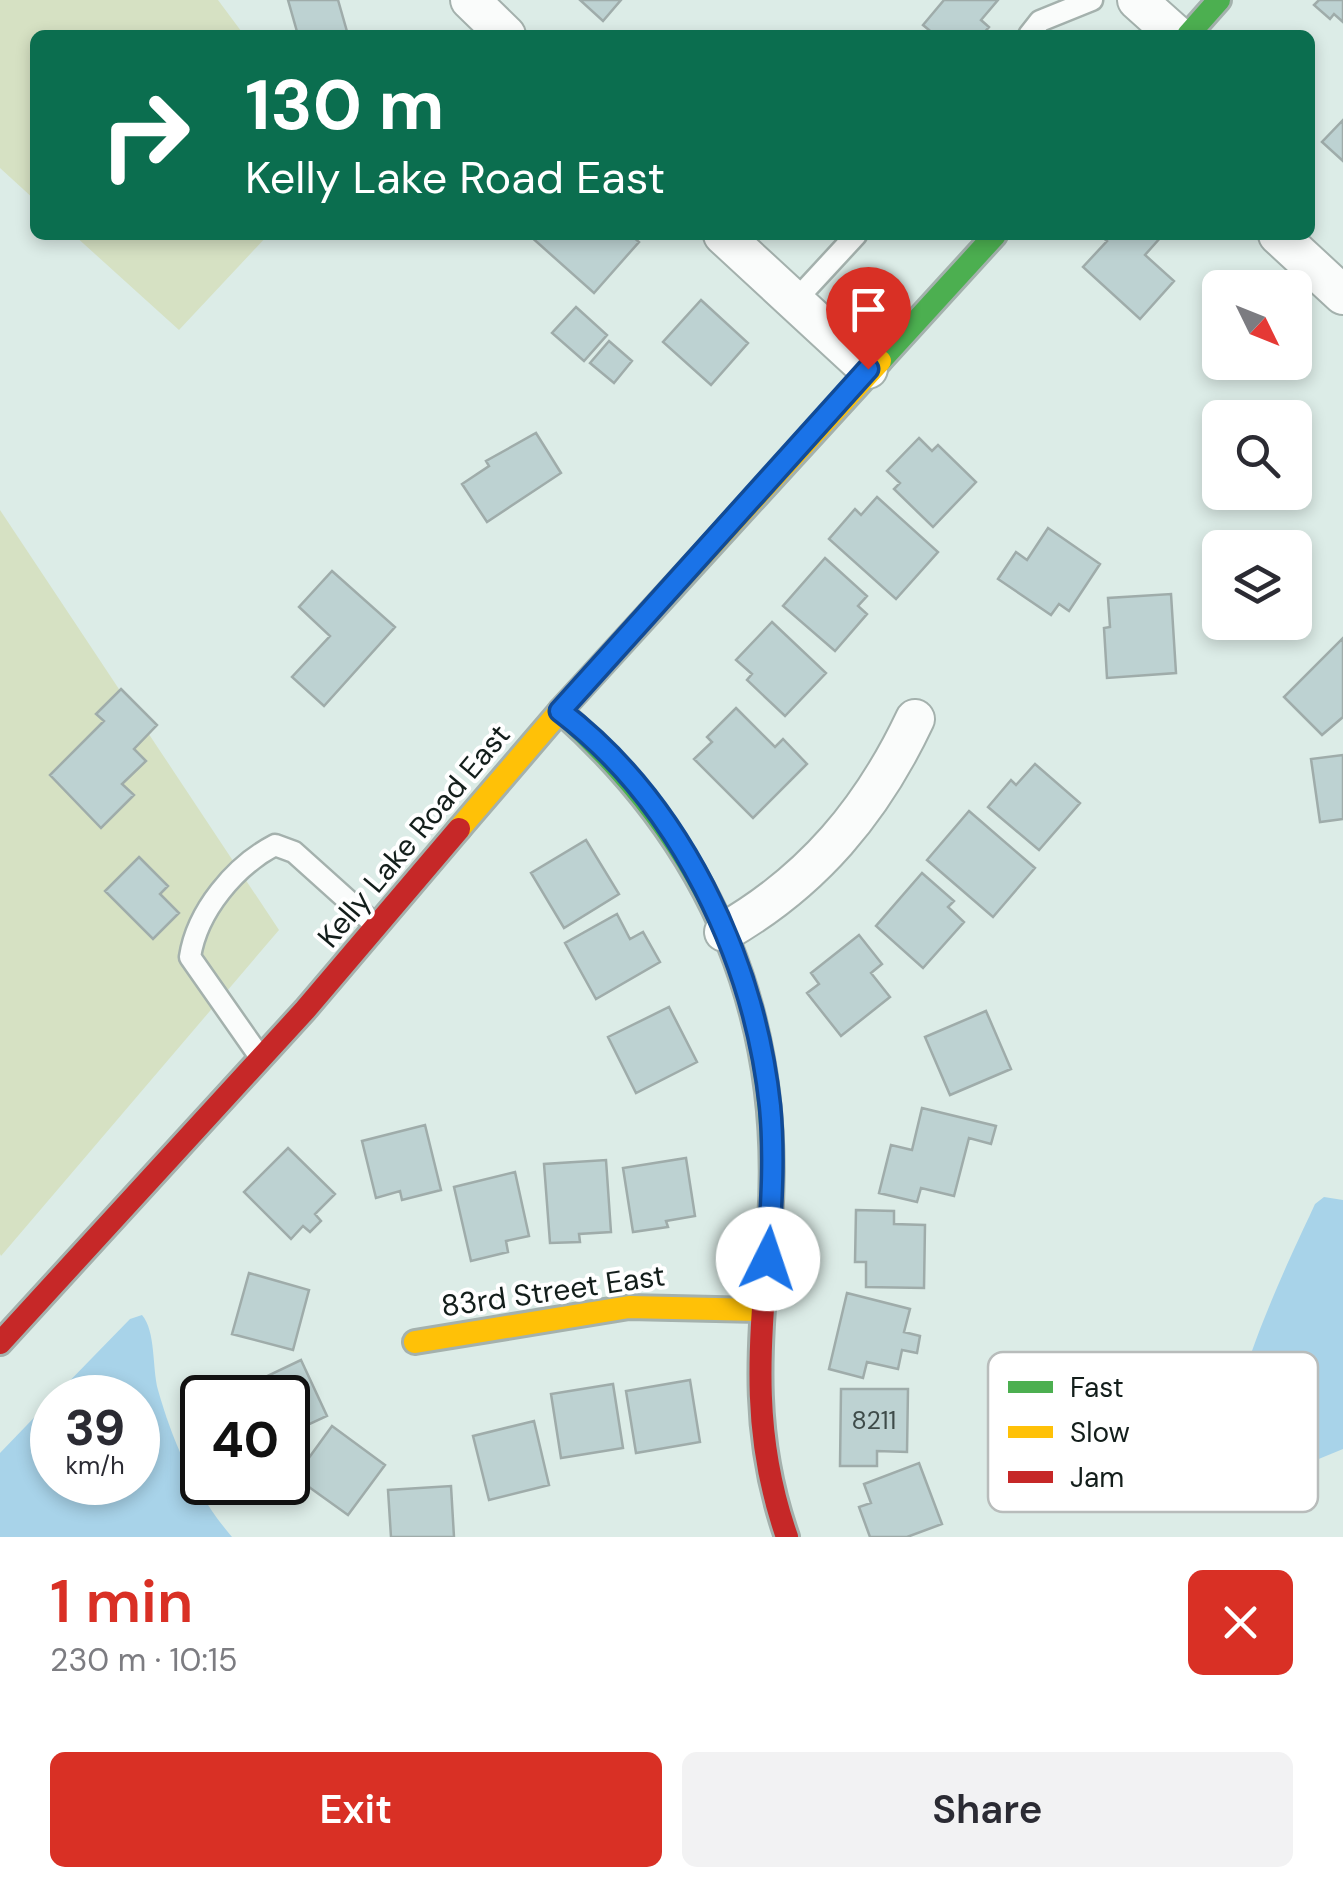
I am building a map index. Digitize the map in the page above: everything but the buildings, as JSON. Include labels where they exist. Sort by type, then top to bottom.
[{"type":"street","points":[[470,0],[501,30]]},
{"type":"street","points":[[1138,0],[1171,30]]},
{"type":"street","points":[[1192,30],[1219,0]]},
{"type":"street","points":[[728,240],[868,369]]},
{"type":"street","name":"Kelly Lake Road East","points":[[0,1343],[261,1058],[560,711],[868,369],[990,240]]},
{"type":"street","points":[[1283,240],[1343,295]]},
{"type":"street","points":[[560,711],[592,736],[668,827],[724,932],[746,992],[770,1108],[774,1173],[760,1310],[756,1413],[764,1466],[787,1537]]},
{"type":"street","points":[[724,932],[784,893],[822,860],[864,811],[891,769],[914,718]]},
{"type":"street","name":"83rd Street East","points":[[415,1342],[648,1302],[704,1302],[760,1310]]},
{"type":"lane","points":[[1033,30],[1040,21],[1092,0]]},
{"type":"lane","points":[[795,301],[851,240]]},
{"type":"lane","points":[[261,1058],[190,958],[192,939],[204,917],[246,860],[275,844],[294,852],[377,926]]},
{"type":"green space","points":[[0,0],[218,0],[240,30],[30,30],[30,195],[0,168]]},
{"type":"green space","points":[[80,240],[263,240],[179,330]]},
{"type":"green space","points":[[0,510],[279,930],[1,1256],[0,1254]]},
{"type":"water","points":[[1324,1197],[1343,1200],[1343,1449],[1318,1459],[1318,1352],[1252,1352],[1315,1204]]},
{"type":"water","points":[[142,1315],[146,1322],[156,1375],[75,1375],[130,1319]]},
{"type":"water","points":[[160,1396],[180,1451],[180,1505],[208,1505],[232,1537],[0,1537],[0,1453],[30,1422],[30,1505],[160,1505]]},
{"type":"traffic: fast","points":[[1192,30],[1219,0]]},
{"type":"traffic: fast","points":[[880,361],[990,240]]},
{"type":"traffic: fast","points":[[560,711],[614,764],[659,819],[697,878],[728,940],[750,1005],[765,1074],[771,1146],[770,1221]]},
{"type":"traffic: slow","points":[[459,829],[560,711],[880,361]]},
{"type":"traffic: slow","points":[[415,1342],[629,1307],[759,1310]]},
{"type":"traffic: jam","points":[[0,1343],[305,1010],[459,829]]},
{"type":"traffic: jam","points":[[770,1221],[761,1342],[762,1418],[775,1496],[787,1537]]},
{"type":"route","points":[[768,1259],[774,1173],[770,1108],[746,992],[724,932],[668,827],[592,736],[560,711],[868,369]]}]
